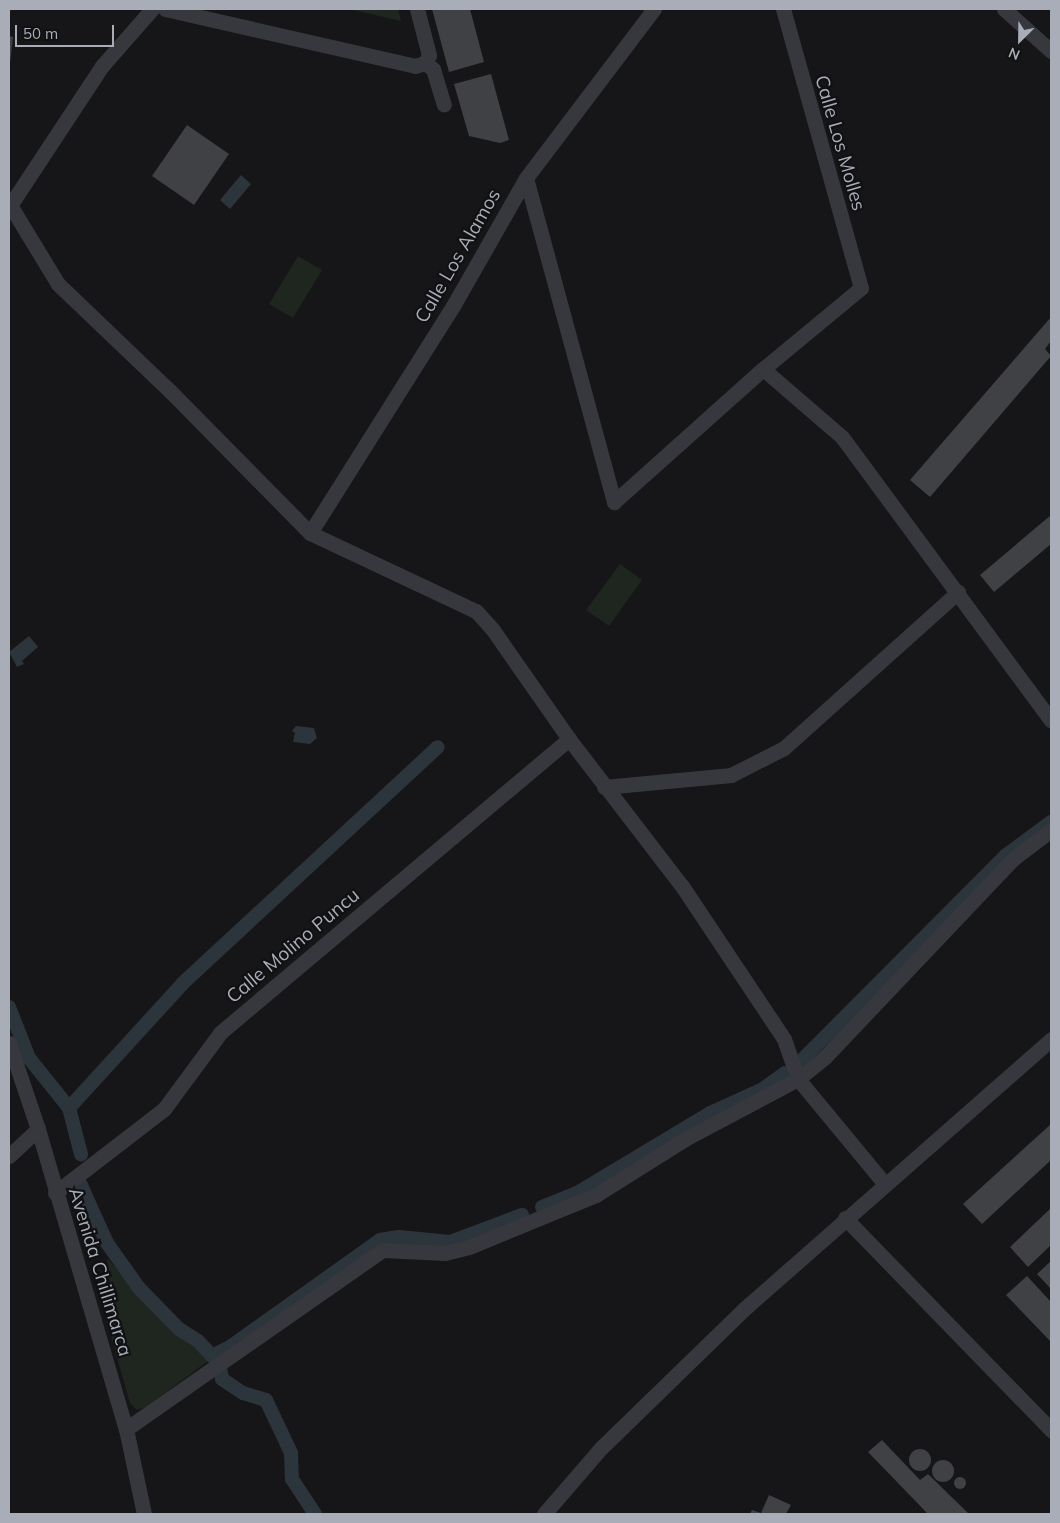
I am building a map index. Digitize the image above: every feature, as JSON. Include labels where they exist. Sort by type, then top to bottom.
[{"type":"street","points":[[152,9],[102,66],[10,206],[58,284],[170,390],[310,533],[476,612],[493,630],[604,787],[682,886],[784,1039],[798,1079],[884,1183]]},
{"type":"street","points":[[164,9],[415,66],[425,63],[429,55],[417,9]]},
{"type":"street","name":"Calle Los Alamos","points":[[310,533],[453,306],[526,178],[654,9]]},
{"type":"street","name":"Calle Los Molles","points":[[763,369],[861,288],[783,9]]},
{"type":"street","points":[[1004,9],[1051,51]]},
{"type":"street","points":[[425,63],[433,69],[444,104]]},
{"type":"street","points":[[526,178],[614,502],[763,369],[842,437],[1051,720]]},
{"type":"street","points":[[604,787],[731,775],[784,748],[958,592]]},
{"type":"street","name":"Calle Molino Puncu","points":[[55,1193],[164,1109],[221,1032],[569,739]]},
{"type":"street","points":[[126,1429],[383,1250],[453,1251],[596,1195],[685,1139],[798,1079],[825,1058],[1014,858],[1051,830]]},
{"type":"street","points":[[544,1514],[601,1448],[744,1309],[884,1183],[1051,1039]]},
{"type":"street","name":"Avenida Chillimarca","points":[[9,1043],[38,1129],[55,1193],[126,1429],[144,1514]]},
{"type":"street","points":[[9,1156],[38,1129]]},
{"type":"street","points":[[846,1218],[1051,1430]]},
{"type":"shaded area","points":[[349,9],[398,9],[401,21]]},
{"type":"shaded area","points":[[241,175],[251,184],[230,209],[220,200]]},
{"type":"shaded area","points":[[298,256],[322,270],[293,318],[269,304]]},
{"type":"shaded area","points":[[620,564],[642,580],[609,626],[586,610]]},
{"type":"shaded area","points":[[29,636],[38,647],[22,661],[24,664],[17,667],[9,652]]},
{"type":"shaded area","points":[[296,726],[314,728],[317,738],[310,744],[293,742],[295,733],[292,731]]},
{"type":"shaded area","points":[[107,1258],[175,1333],[197,1347],[208,1361],[146,1407],[137,1410],[130,1403],[104,1312],[111,1294]]},
{"type":"building","points":[[432,9],[470,9],[484,62],[449,72]]},
{"type":"building","points":[[9,36],[13,37],[10,63],[9,63]]},
{"type":"building","points":[[491,74],[509,140],[500,143],[469,136],[454,84]]},
{"type":"building","points":[[187,125],[229,154],[194,205],[152,176]]},
{"type":"building","points":[[1051,317],[1051,341],[1045,349],[1051,356],[930,497],[910,480]]},
{"type":"building","points":[[1051,515],[1051,544],[994,592],[980,575]]},
{"type":"building","points":[[1051,1124],[1051,1160],[982,1224],[963,1204]]},
{"type":"building","points":[[1051,1208],[1051,1245],[1028,1267],[1010,1247]]},
{"type":"building","points":[[1051,1261],[1051,1289],[1037,1274]]},
{"type":"building","points":[[1027,1276],[1051,1302],[1051,1342],[1006,1295]]},
{"type":"building","points":[[882,1440],[920,1480],[928,1474],[969,1514],[928,1514],[868,1452]]},
{"type":"building","points":[[920,1449],[928,1452],[931,1460],[928,1468],[920,1471],[912,1468],[909,1460],[912,1452]]},
{"type":"building","points":[[943,1460],[951,1463],[954,1471],[951,1479],[943,1482],[935,1479],[932,1471],[935,1463]]},
{"type":"building","points":[[962,1477],[965,1478],[965,1488],[958,1489],[955,1488],[954,1481],[955,1478]]},
{"type":"building","points":[[769,1495],[791,1505],[786,1514],[750,1514],[752,1510],[761,1513]]},
{"type":"waterway","points":[[69,1108],[183,983],[438,747]]},
{"type":"waterway","points":[[802,1060],[1005,856],[1051,822]]},
{"type":"waterway","points":[[9,1007],[29,1058],[69,1108],[81,1154]]},
{"type":"waterway","points":[[542,1207],[577,1193],[710,1113],[763,1089],[785,1073]]},
{"type":"waterway","points":[[80,1183],[107,1243],[139,1288],[179,1329],[198,1341],[212,1356],[230,1347],[380,1240],[399,1237],[450,1242],[522,1215]]},
{"type":"waterway","points":[[220,1368],[222,1379],[243,1393],[266,1400],[291,1453],[292,1479],[315,1514]]}]
